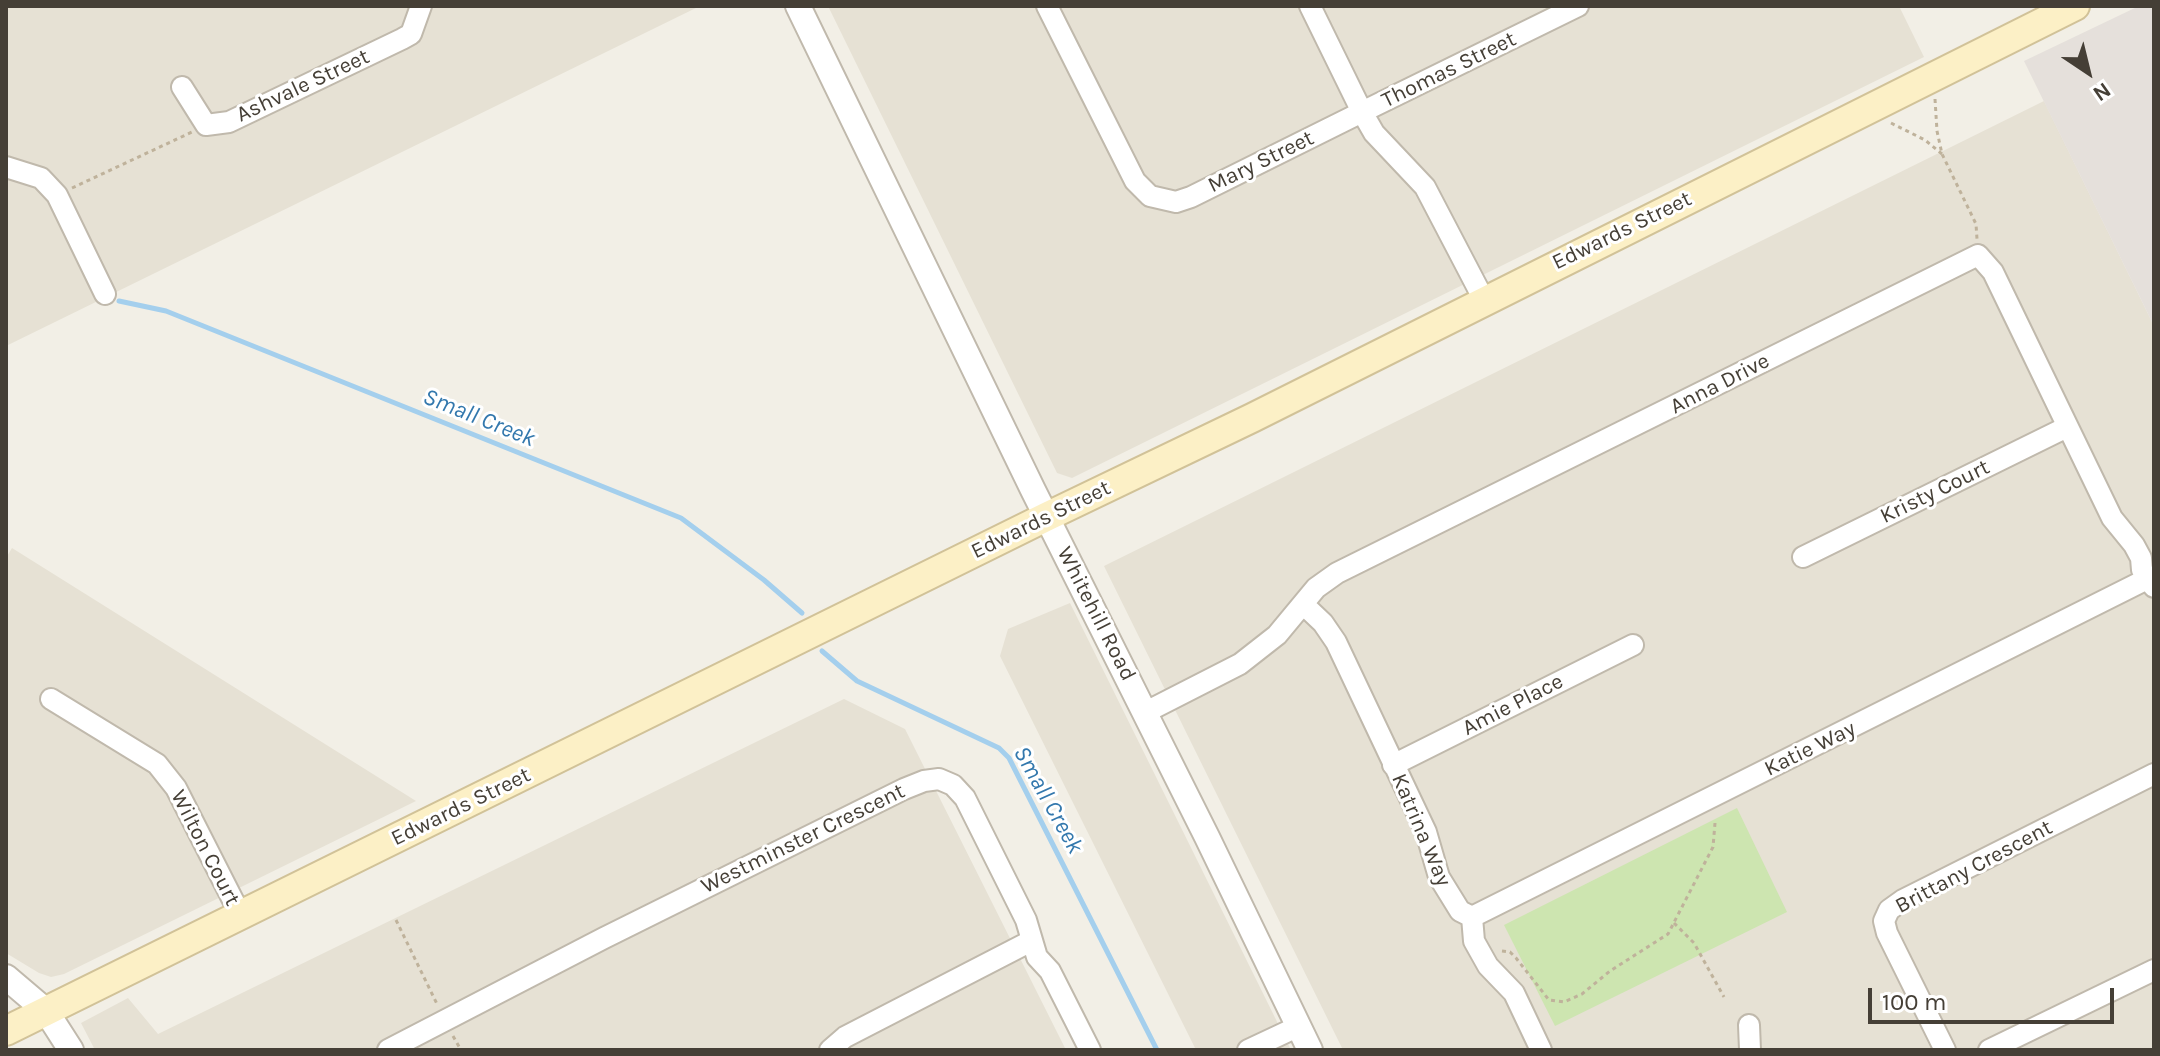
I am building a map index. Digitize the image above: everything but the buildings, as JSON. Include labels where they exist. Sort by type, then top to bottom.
[{"type":"main road","name":"Edwards Street","points":[[6,1031],[1252,418],[2075,6]]},
{"type":"street","name":"Ashvale Street","points":[[182,87],[206,125],[229,122],[411,34],[421,6]]},
{"type":"street","name":"Whitehill Road","points":[[798,6],[1310,1050]]},
{"type":"street","name":"Mary Street","points":[[1047,6],[1135,181],[1142,190],[1162,201],[1176,202],[1191,197],[1362,112]]},
{"type":"street","points":[[1310,6],[1374,133],[1425,187],[1484,300]]},
{"type":"street","name":"Thomas Street","points":[[1362,112],[1578,6]]},
{"type":"street","points":[[6,167],[41,178],[57,195],[105,294]]},
{"type":"street","points":[[1978,255],[1993,272],[2112,518],[2134,545],[2151,583]]},
{"type":"street","name":"Anna Drive","points":[[1146,712],[1240,664],[1277,635],[1316,588],[1337,573],[1978,255]]},
{"type":"street","name":"Kristy Court","points":[[1803,557],[2067,427]]},
{"type":"street","name":"Katie Way","points":[[1472,917],[2151,583]]},
{"type":"street","name":"Katrina Way","points":[[1303,604],[1323,623],[1336,642],[1426,832],[1439,877],[1460,911],[1472,917],[1474,941],[1485,960],[1514,993],[1541,1050]]},
{"type":"street","name":"Amie Place","points":[[1393,765],[1633,645]]},
{"type":"street","name":"Wilton Court","points":[[51,699],[157,764],[176,788],[241,916]]},
{"type":"street","name":"Brittany Crescent","points":[[1945,1050],[1887,933],[1884,921],[1889,910],[1903,900],[2154,774]]},
{"type":"street","name":"Westminster Crescent","points":[[388,1050],[604,938],[924,781],[939,779],[953,785],[965,798],[1026,920],[1037,957],[1050,971],[1090,1050]]},
{"type":"street","points":[[830,1050],[845,1037],[1031,941]]},
{"type":"street","points":[[1989,1050],[2154,970]]},
{"type":"street","points":[[6,977],[71,1050]]},
{"type":"street","points":[[6,997],[39,1014],[51,1050]]},
{"type":"street","points":[[1749,1025],[1750,1050]]},
{"type":"street","points":[[1248,1050],[1297,1027]]},
{"type":"path","points":[[1934,76],[1937,131],[1942,154],[1976,224],[1978,255]]},
{"type":"path","points":[[1875,106],[1891,124],[1925,140],[1942,154]]},
{"type":"path","points":[[57,195],[206,125]]},
{"type":"path","points":[[1485,960],[1503,950],[1510,952],[1549,1000],[1564,1002],[1582,994],[1610,971],[1668,934],[1713,847],[1715,823]]},
{"type":"path","points":[[396,920],[461,1050]]},
{"type":"path","points":[[1674,923],[1694,943],[1724,997]]},
{"type":"shaded area","points":[[6,6],[700,6],[6,346]]},
{"type":"shaded area","points":[[828,6],[1899,6],[1924,57],[1072,478],[1057,473]]},
{"type":"shaded area","points":[[2139,6],[2154,6],[2154,326],[2024,61]]},
{"type":"shaded area","points":[[2044,101],[2154,326],[2154,1050],[1343,1050],[1104,566]]},
{"type":"shaded area","points":[[12,548],[416,801],[64,974],[51,977],[39,973],[6,953],[6,558]]},
{"type":"shaded area","points":[[1070,603],[1291,1050],[1196,1050],[1000,656],[1008,629]]},
{"type":"shaded area","points":[[844,699],[905,729],[1066,1050],[95,1050],[81,1023],[128,998],[158,1034]]},
{"type":"green space","points":[[1737,808],[1787,912],[1555,1026],[1504,925]]},
{"type":"waterway","name":"Small Creek","points":[[119,301],[166,311],[681,518],[764,580],[802,613]]},
{"type":"waterway","name":"Small Creek","points":[[822,651],[857,681],[999,748],[1009,758],[1157,1050]]}]
